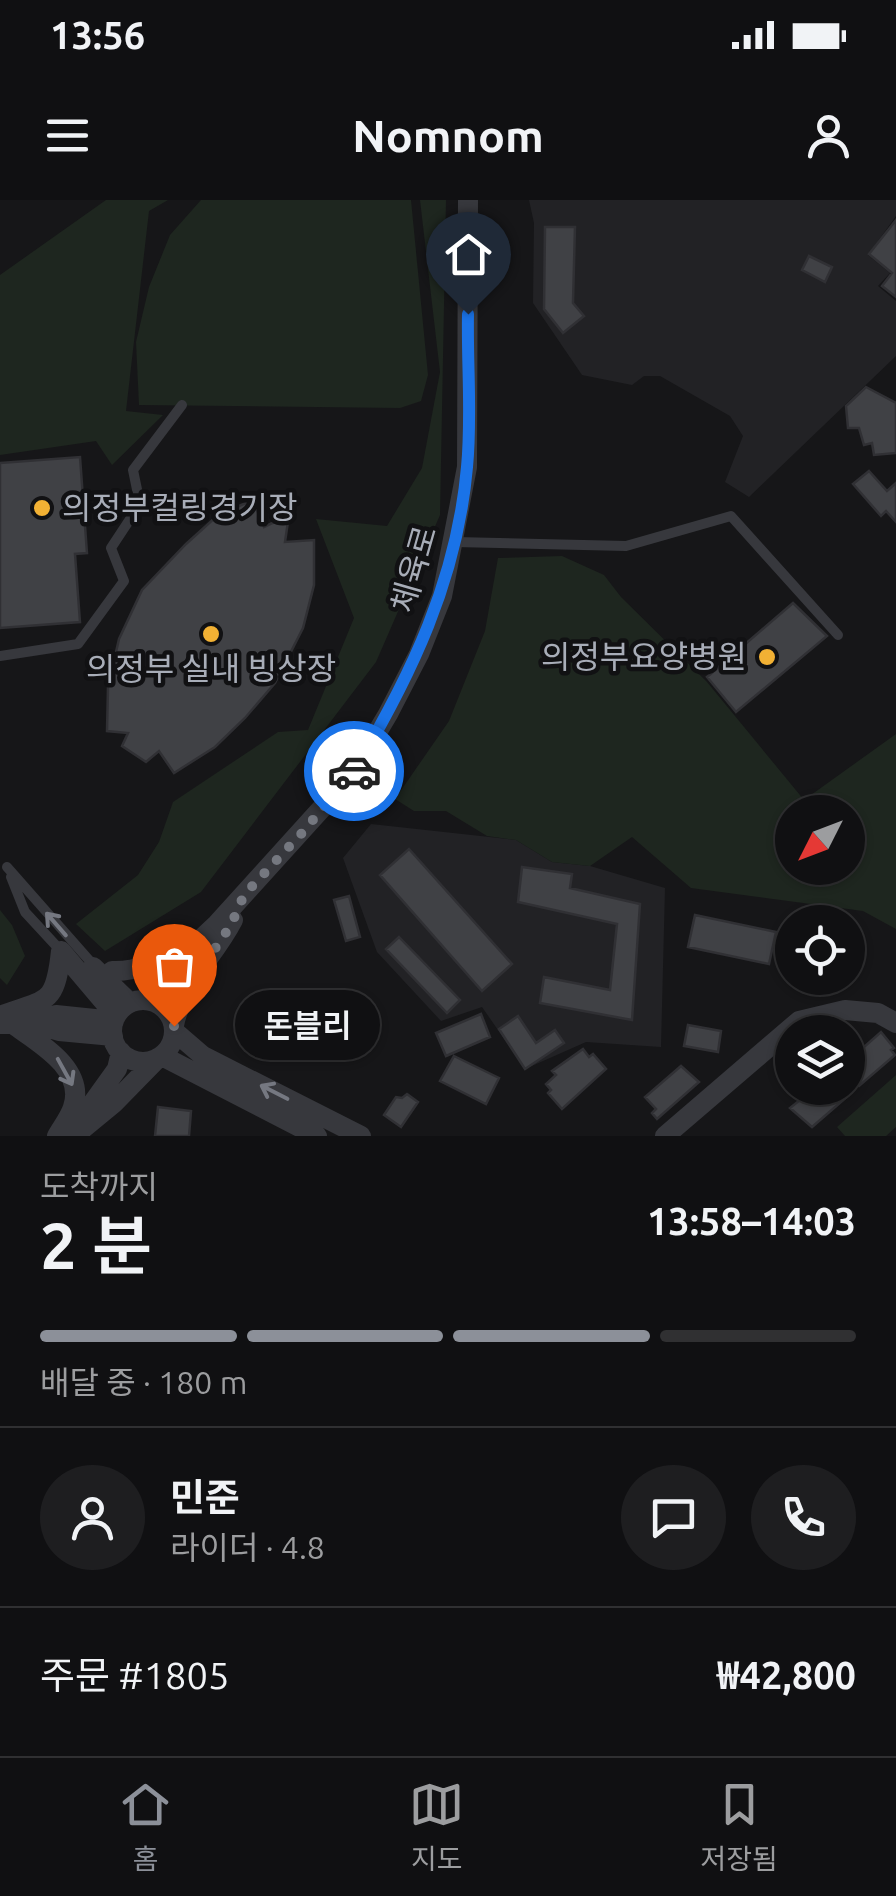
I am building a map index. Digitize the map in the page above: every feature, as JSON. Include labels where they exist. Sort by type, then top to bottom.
[{"type":"street","name":"체육로","points":[[244,895],[351,776],[419,654],[442,596],[468,466],[468,200]]},
{"type":"street","points":[[244,895],[162,958],[133,970],[102,969],[139,1062],[160,1057],[316,1136]]},
{"type":"street","points":[[72,1136],[117,1070],[124,1022],[168,970],[244,895]]},
{"type":"street","points":[[72,1136],[114,1103],[171,1045],[180,1000],[231,925],[244,895]]},
{"type":"street","points":[[60,951],[124,1022]]},
{"type":"street","points":[[12,1022],[52,992],[60,951]]},
{"type":"street","points":[[12,1022],[59,1031],[124,1022],[166,1009],[174,1028],[202,1056],[361,1136]]},
{"type":"street","points":[[664,1136],[799,1021],[845,1010],[878,1013],[896,1023]]},
{"type":"street","points":[[12,1022],[58,1058],[73,1080],[75,1104],[58,1136]]},
{"type":"lane","points":[[0,656],[78,644],[124,581],[111,548],[140,504],[134,470],[182,405]]},
{"type":"lane","points":[[455,542],[626,546],[731,516],[838,635]]},
{"type":"lane","points":[[60,951],[25,912],[6,867],[102,969]]},
{"type":"shaded area","points":[[106,200],[168,200],[149,211],[126,411],[163,415],[112,465],[96,441],[0,455],[0,275]]},
{"type":"shaded area","points":[[201,200],[411,200],[428,375],[421,401],[400,408],[139,405],[136,342],[149,287],[170,235]]},
{"type":"shaded area","points":[[420,200],[446,200],[440,515],[376,662],[201,892],[105,951],[76,924],[138,875],[159,842],[173,802],[278,732],[308,730],[354,618],[316,519],[387,526],[422,468],[440,372]]},
{"type":"shaded area","points":[[529,200],[896,200],[896,216],[868,255],[890,273],[878,286],[896,301],[896,356],[749,497],[725,482],[743,436],[730,416],[660,376],[644,376],[632,385],[582,375],[533,303],[534,223]]},
{"type":"shaded area","points":[[562,556],[604,575],[621,597],[707,682],[800,795],[775,795],[775,885],[865,885],[865,795],[811,795],[896,734],[896,929],[865,912],[865,905],[818,905],[691,888],[632,837],[590,866],[552,862],[516,840],[487,836],[446,811],[414,811],[395,799],[449,721],[485,631],[498,558]]},
{"type":"shaded area","points":[[371,824],[516,840],[552,862],[590,866],[665,888],[661,1047],[586,1042],[525,1069],[482,1007],[441,1021],[377,952],[343,858]]},
{"type":"shaded area","points":[[0,910],[12,925],[25,956],[7,985],[0,978]]},
{"type":"shaded area","points":[[896,1075],[896,1127],[886,1136],[845,1136],[837,1127]]},
{"type":"building","points":[[896,220],[896,297],[882,286],[892,273],[869,254]]},
{"type":"building","points":[[545,227],[575,227],[573,303],[584,316],[563,333],[544,309]]},
{"type":"building","points":[[809,256],[832,267],[825,282],[802,270]]},
{"type":"building","points":[[866,387],[896,403],[896,453],[874,455],[872,443],[864,445],[859,428],[848,428],[846,406]]},
{"type":"building","name":"의정부컬링경기장","points":[[80,457],[87,553],[75,554],[80,622],[0,628],[0,463]]},
{"type":"building","points":[[869,471],[887,491],[896,483],[896,522],[886,511],[881,516],[853,484]]},
{"type":"building","name":"의정부 실내 빙상장","points":[[253,500],[264,527],[289,515],[285,542],[314,540],[314,585],[303,628],[275,683],[245,718],[215,747],[174,773],[159,751],[146,762],[122,746],[128,733],[107,731],[108,687],[119,639],[142,590],[186,544],[218,515]]},
{"type":"building","name":"의정부요양병원","points":[[793,603],[827,636],[736,712],[707,677]]},
{"type":"building","points":[[409,849],[512,964],[482,991],[380,875]]},
{"type":"building","points":[[522,867],[572,874],[570,888],[640,904],[632,1020],[540,1003],[544,977],[610,990],[617,924],[518,902]]},
{"type":"building","points":[[349,896],[360,937],[346,941],[334,900]]},
{"type":"building","points":[[695,915],[775,932],[769,964],[688,947]]},
{"type":"building","points":[[399,937],[460,1000],[447,1013],[386,949]]},
{"type":"building","points":[[481,1014],[490,1037],[446,1056],[436,1033]]},
{"type":"building","points":[[518,1016],[536,1043],[555,1030],[564,1043],[525,1069],[499,1029]]},
{"type":"building","points":[[688,1025],[721,1031],[718,1052],[684,1046]]},
{"type":"building","points":[[881,1032],[895,1055],[865,1081],[865,1046]]},
{"type":"building","points":[[583,1049],[606,1069],[562,1109],[548,1093],[551,1090],[546,1084],[556,1075],[552,1071]]},
{"type":"building","points":[[454,1056],[499,1078],[486,1104],[440,1081]]},
{"type":"building","points":[[681,1066],[699,1082],[657,1119],[652,1113],[656,1109],[645,1097]]},
{"type":"building","points":[[407,1094],[418,1102],[401,1127],[384,1115],[396,1097]]},
{"type":"building","points":[[794,1105],[838,1105],[812,1127],[790,1108]]},
{"type":"building","points":[[158,1107],[191,1111],[189,1136],[155,1136]]},
{"type":"way so far","points":[[174,1026],[189,982],[231,925],[244,895],[354,771]]},
{"type":"place","name":"의정부컬링경기장","points":[[42,508]]},
{"type":"place","name":"의정부 실내 빙상장","points":[[211,634]]},
{"type":"place","name":"의정부요양병원","points":[[767,657]]},
{"type":"place","name":"돈블리","points":[[174,1026]]},
{"type":"route","points":[[354,771],[419,654],[442,596],[468,466],[468,314]]}]
